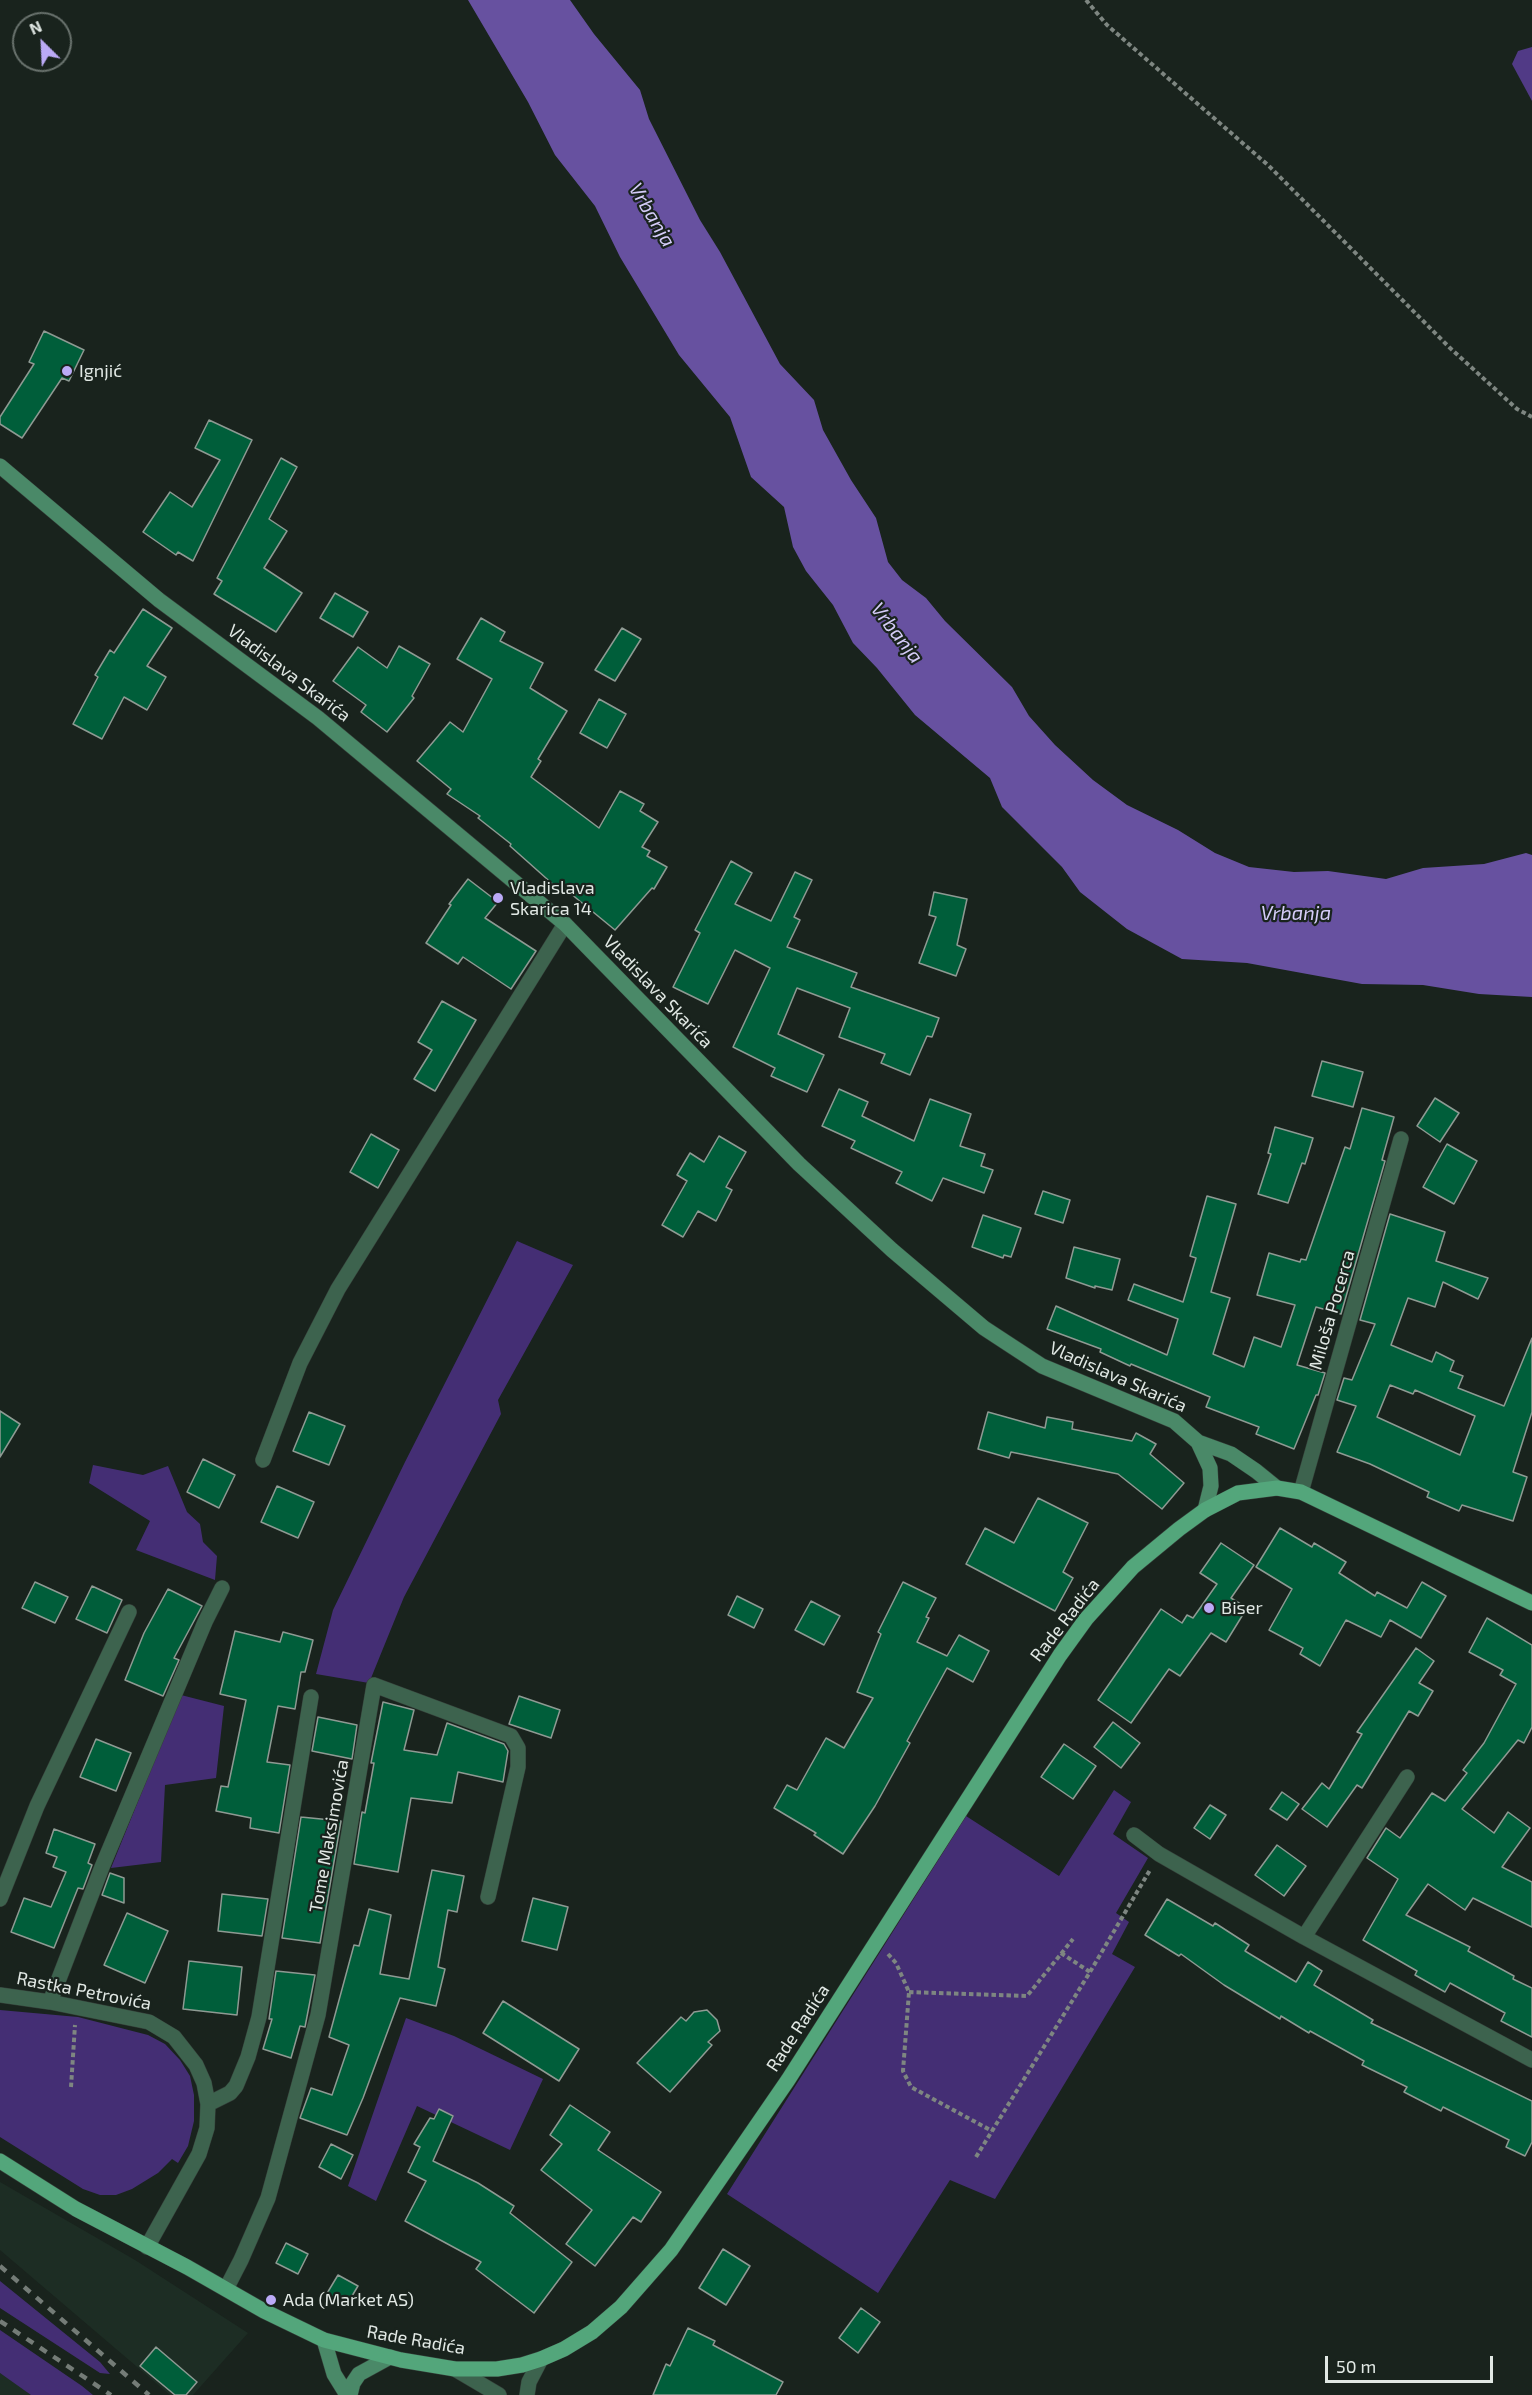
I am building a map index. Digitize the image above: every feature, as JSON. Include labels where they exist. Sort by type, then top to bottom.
[{"type":"main road","name":"Rade Radića","points":[[0,2162],[76,2209],[324,2340],[390,2357],[455,2369],[497,2369],[541,2359],[564,2349],[592,2332],[621,2307],[671,2250],[748,2141],[1023,1711],[1086,1619],[1133,1567],[1179,1529],[1205,1510],[1238,1493],[1277,1488],[1301,1492],[1532,1603]]},
{"type":"street","name":"Vladislava Skarića","points":[[0,466],[159,600],[318,718],[565,924],[799,1164],[892,1250],[984,1328],[1042,1366],[1174,1421],[1198,1442],[1231,1454],[1277,1488]]},
{"type":"street","points":[[263,1460],[300,1363],[338,1289],[565,924]]},
{"type":"street","name":"Miloša Pocerca","points":[[1301,1492],[1401,1139]]},
{"type":"street","points":[[1198,1442],[1206,1456],[1211,1477],[1205,1510]]},
{"type":"street","points":[[50,2002],[102,1867],[205,1622],[222,1588]]},
{"type":"street","points":[[0,1899],[37,1806],[129,1612]]},
{"type":"street","name":"Tome Maksimovića","points":[[226,2289],[268,2198],[318,2015],[374,1685],[511,1736],[518,1748],[518,1767],[488,1897]]},
{"type":"street","points":[[208,2104],[230,2093],[236,2086],[248,2057],[259,2017],[311,1697]]},
{"type":"street","points":[[1304,1937],[1407,1777]]},
{"type":"street","points":[[1134,1834],[1159,1854],[1304,1937],[1532,2060]]},
{"type":"street","name":"Rastka Petrovića","points":[[0,1995],[140,2019],[160,2027],[174,2037],[196,2065],[204,2083],[208,2104],[207,2128],[199,2154],[147,2247]]},
{"type":"street","points":[[324,2340],[334,2374],[349,2395]]},
{"type":"street","points":[[349,2395],[359,2374],[390,2357]]},
{"type":"street","points":[[527,2395],[529,2382],[541,2359]]},
{"type":"street","points":[[455,2369],[499,2395]]},
{"type":"path","points":[[1086,0],[1107,25],[1269,166],[1449,347],[1517,409],[1532,417]]},
{"type":"path","points":[[976,2157],[1090,1972],[1159,1854]]},
{"type":"path","points":[[909,1992],[1027,1996],[1073,1939]]},
{"type":"path","points":[[876,1942],[896,1963],[909,1992],[903,2071],[910,2087],[992,2131]]},
{"type":"path","points":[[1061,1953],[1090,1972]]},
{"type":"path","points":[[70,2087],[77,2007]]},
{"type":"shaded area","points":[[1532,47],[1532,101],[1512,64],[1518,51]]},
{"type":"shaded area","points":[[517,1241],[573,1265],[498,1400],[501,1414],[404,1597],[369,1683],[316,1674],[333,1610]]},
{"type":"shaded area","points":[[93,1465],[143,1475],[168,1466],[187,1512],[200,1524],[203,1542],[217,1556],[215,1580],[136,1550],[150,1521],[89,1483]]},
{"type":"shaded area","points":[[181,1695],[224,1706],[216,1778],[165,1785],[161,1862],[111,1868]]},
{"type":"shaded area","points":[[1114,1790],[1131,1802],[1113,1834],[1148,1858],[1116,1913],[1129,1922],[1112,1954],[1135,1967],[995,2199],[950,2180],[878,2293],[727,2194],[966,1816],[1059,1876]]},
{"type":"shaded area","points":[[0,2010],[78,2017],[148,2035],[165,2044],[180,2060],[190,2076],[194,2095],[194,2121],[188,2146],[178,2163],[172,2159],[158,2173],[132,2189],[116,2195],[100,2195],[83,2189],[0,2137]]},
{"type":"shaded area","points":[[406,2018],[454,2036],[543,2079],[510,2150],[417,2106],[376,2201],[348,2186]]},
{"type":"shaded area","points":[[0,2182],[135,2260],[248,2333],[193,2395],[170,2395],[0,2250]]},
{"type":"shaded area","points":[[0,2281],[100,2362],[110,2374],[100,2373],[0,2308]]},
{"type":"shaded area","points":[[0,2330],[93,2395],[31,2395],[0,2373]]},
{"type":"shaded area","points":[[0,2373],[16,2383],[31,2395],[0,2395]]},
{"type":"water","name":"Vrbanja","points":[[468,0],[570,0],[594,34],[640,90],[649,119],[700,220],[720,252],[780,364],[814,400],[823,430],[851,480],[876,518],[888,562],[902,580],[926,598],[945,621],[1012,687],[1029,716],[1055,745],[1093,780],[1127,805],[1178,830],[1215,853],[1249,867],[1294,872],[1328,871],[1386,879],[1423,868],[1484,864],[1526,853],[1532,855],[1532,997],[1479,994],[1423,985],[1362,984],[1247,963],[1182,959],[1127,929],[1080,892],[1062,867],[1002,807],[990,778],[915,715],[877,668],[853,643],[833,605],[806,571],[793,547],[784,507],[751,477],[730,417],[679,355],[620,257],[595,206],[555,155],[528,102]]},
{"type":"building","points":[[44,331],[84,350],[69,381],[62,378],[22,438],[0,424],[0,417],[34,364],[29,362]]},
{"type":"building","points":[[209,420],[252,440],[193,561],[178,552],[176,555],[143,532],[170,492],[192,507],[220,460],[195,448]]},
{"type":"building","points":[[281,458],[297,467],[269,519],[287,531],[264,568],[302,593],[276,632],[214,594],[222,581],[217,578]]},
{"type":"building","points":[[335,593],[368,612],[353,637],[320,618]]},
{"type":"building","points":[[143,609],[172,628],[147,666],[166,677],[147,710],[124,697],[102,739],[73,724],[98,677],[95,675],[110,650],[114,653]]},
{"type":"building","points":[[481,618],[505,632],[500,641],[543,663],[530,688],[567,711],[538,759],[541,761],[531,777],[599,828],[620,791],[644,804],[640,811],[658,822],[642,847],[650,851],[647,856],[667,867],[654,889],[652,888],[615,930],[559,884],[556,887],[510,846],[511,844],[478,818],[480,816],[447,794],[451,789],[417,761],[450,722],[463,732],[492,679],[457,659]]},
{"type":"building","points":[[622,628],[641,639],[615,681],[595,670]]},
{"type":"building","points":[[399,646],[430,664],[412,696],[414,698],[387,732],[361,712],[366,705],[333,681],[358,647],[387,668]]},
{"type":"building","points":[[599,699],[626,714],[607,748],[580,733]]},
{"type":"building","points":[[731,861],[752,873],[735,904],[771,921],[795,872],[812,880],[794,917],[800,920],[787,947],[857,973],[851,987],[939,1018],[932,1037],[927,1036],[910,1075],[881,1063],[885,1054],[839,1037],[850,1008],[797,988],[778,1034],[824,1055],[807,1092],[771,1076],[775,1068],[733,1047],[770,968],[735,950],[708,1004],[673,987],[700,933],[695,930]]},
{"type":"building","points":[[468,879],[498,902],[485,918],[536,951],[511,989],[463,957],[458,964],[426,943],[451,905],[449,904]]},
{"type":"building","points":[[934,892],[967,899],[957,945],[966,949],[956,976],[919,963],[936,917],[929,915]]},
{"type":"building","points":[[442,1001],[476,1020],[435,1091],[414,1079],[432,1050],[418,1042]]},
{"type":"building","points":[[1322,1061],[1363,1072],[1353,1107],[1312,1096]]},
{"type":"building","points":[[839,1089],[868,1102],[862,1116],[914,1141],[930,1099],[971,1114],[960,1146],[985,1154],[981,1166],[993,1170],[984,1193],[943,1178],[932,1201],[896,1183],[902,1172],[851,1148],[855,1141],[822,1126]]},
{"type":"building","points":[[1435,1098],[1459,1113],[1440,1142],[1417,1126]]},
{"type":"building","points":[[1362,1108],[1394,1117],[1382,1160],[1385,1161],[1341,1314],[1316,1307],[1297,1365],[1325,1373],[1318,1395],[1316,1395],[1294,1449],[1256,1434],[1259,1427],[1206,1407],[1210,1397],[1131,1364],[1130,1366],[1100,1352],[1101,1349],[1047,1329],[1056,1306],[1167,1355],[1178,1319],[1128,1300],[1134,1284],[1183,1302],[1196,1258],[1190,1256],[1207,1196],[1236,1204],[1211,1292],[1230,1298],[1213,1354],[1244,1367],[1254,1337],[1281,1347],[1295,1305],[1257,1295],[1269,1253],[1300,1262],[1301,1259],[1306,1260],[1345,1147],[1350,1149]]},
{"type":"building","points":[[1275,1127],[1313,1138],[1305,1164],[1302,1163],[1288,1203],[1258,1194],[1271,1154],[1268,1153]]},
{"type":"building","points":[[371,1134],[399,1150],[378,1188],[350,1172]]},
{"type":"building","points":[[719,1136],[746,1152],[726,1187],[732,1190],[716,1221],[698,1211],[683,1237],[662,1225],[687,1181],[677,1175],[690,1153],[704,1162]]},
{"type":"building","points":[[1447,1144],[1477,1161],[1454,1204],[1423,1187]]},
{"type":"building","points":[[1043,1191],[1070,1200],[1063,1223],[1035,1214]]},
{"type":"building","points":[[1390,1214],[1445,1232],[1436,1261],[1488,1278],[1478,1299],[1443,1282],[1435,1307],[1408,1298],[1391,1345],[1432,1362],[1436,1352],[1454,1361],[1450,1371],[1463,1376],[1458,1388],[1504,1406],[1532,1338],[1532,1412],[1513,1472],[1527,1477],[1513,1521],[1462,1505],[1459,1511],[1427,1497],[1429,1492],[1370,1464],[1337,1452],[1356,1406],[1337,1400],[1344,1378],[1352,1380],[1375,1324],[1360,1320]],"holes":[[[1390,1385],[1413,1394],[1415,1390],[1475,1416],[1460,1455],[1377,1417]]]},
{"type":"building","points":[[983,1215],[1021,1228],[1011,1257],[1004,1255],[1003,1258],[972,1247]]},
{"type":"building","points":[[1074,1247],[1120,1259],[1112,1290],[1095,1286],[1095,1288],[1066,1278]]},
{"type":"building","points":[[0,1411],[20,1424],[0,1457]]},
{"type":"building","points":[[309,1412],[345,1426],[329,1465],[293,1451]]},
{"type":"building","points":[[988,1412],[1045,1428],[1047,1417],[1073,1422],[1072,1429],[1132,1441],[1136,1433],[1156,1444],[1150,1454],[1184,1483],[1162,1509],[1118,1474],[1011,1452],[1009,1458],[978,1449]]},
{"type":"building","points":[[203,1459],[235,1475],[219,1508],[187,1492]]},
{"type":"building","points":[[277,1486],[314,1502],[298,1538],[261,1522]]},
{"type":"building","points":[[1038,1498],[1088,1523],[1063,1572],[1073,1578],[1055,1611],[966,1564],[985,1528],[1014,1543]]},
{"type":"building","points":[[1280,1528],[1312,1547],[1314,1543],[1346,1562],[1339,1573],[1375,1596],[1377,1592],[1407,1608],[1422,1582],[1446,1596],[1421,1638],[1390,1620],[1381,1637],[1346,1620],[1320,1666],[1300,1654],[1303,1648],[1269,1630],[1292,1589],[1256,1567]]},
{"type":"building","points":[[1221,1543],[1254,1565],[1231,1598],[1247,1608],[1226,1642],[1211,1633],[1180,1676],[1169,1669],[1131,1723],[1098,1700],[1161,1609],[1182,1623],[1187,1615],[1193,1618],[1217,1584],[1200,1573]]},
{"type":"building","points":[[35,1582],[68,1597],[55,1623],[22,1608]]},
{"type":"building","points":[[903,1582],[936,1598],[917,1642],[947,1656],[959,1635],[989,1651],[973,1682],[947,1668],[907,1741],[910,1743],[875,1806],[843,1854],[814,1835],[816,1833],[774,1808],[787,1785],[797,1790],[826,1738],[844,1748],[873,1698],[857,1692],[881,1634],[878,1632]]},
{"type":"building","points":[[92,1586],[122,1600],[107,1633],[76,1619]]},
{"type":"building","points":[[168,1589],[202,1606],[174,1658],[179,1660],[163,1696],[125,1680],[144,1633]]},
{"type":"building","points":[[737,1596],[763,1609],[754,1628],[728,1615]]},
{"type":"building","points":[[811,1601],[840,1616],[824,1645],[795,1630]]},
{"type":"building","points":[[1487,1618],[1532,1645],[1532,1727],[1524,1743],[1518,1740],[1462,1809],[1494,1833],[1508,1812],[1530,1828],[1502,1867],[1532,1882],[1532,1927],[1473,1898],[1465,1910],[1428,1884],[1406,1915],[1470,1947],[1468,1951],[1532,1988],[1532,2037],[1501,2021],[1505,2013],[1450,1983],[1445,1992],[1415,1975],[1417,1971],[1363,1940],[1398,1879],[1367,1858],[1386,1828],[1400,1838],[1432,1793],[1445,1801],[1467,1773],[1463,1770],[1484,1743],[1516,1684],[1500,1675],[1503,1670],[1469,1652]]},
{"type":"building","points":[[235,1631],[280,1642],[283,1632],[313,1640],[305,1672],[301,1672],[295,1709],[278,1706],[267,1762],[290,1765],[279,1833],[250,1828],[251,1818],[216,1811],[221,1786],[228,1787],[246,1700],[220,1694]]},
{"type":"building","points":[[1416,1648],[1434,1661],[1419,1683],[1433,1691],[1418,1716],[1409,1711],[1362,1788],[1357,1785],[1327,1827],[1302,1809],[1322,1783],[1329,1789],[1362,1734],[1357,1732]]},
{"type":"building","points":[[519,1696],[560,1710],[551,1738],[509,1724]]},
{"type":"building","points":[[383,1702],[414,1710],[404,1750],[437,1755],[447,1723],[504,1744],[508,1751],[503,1782],[458,1772],[452,1803],[411,1798],[398,1872],[354,1864],[362,1812],[365,1813],[374,1763],[371,1763]]},
{"type":"building","points":[[318,1717],[357,1725],[352,1759],[312,1751]]},
{"type":"building","points":[[1113,1722],[1140,1743],[1121,1768],[1094,1747]]},
{"type":"building","points":[[96,1739],[131,1753],[116,1791],[80,1777]]},
{"type":"building","points":[[1064,1744],[1096,1766],[1073,1799],[1041,1777]]},
{"type":"building","points":[[1282,1792],[1299,1804],[1287,1820],[1270,1809]]},
{"type":"building","points":[[1210,1805],[1226,1815],[1210,1839],[1194,1828]]},
{"type":"building","points":[[301,1817],[341,1821],[320,1943],[282,1938]]},
{"type":"building","points":[[54,1829],[95,1844],[88,1863],[92,1865],[83,1889],[78,1888],[54,1948],[11,1932],[24,1898],[51,1907],[66,1872],[53,1867],[57,1857],[46,1853]]},
{"type":"building","points":[[1277,1845],[1306,1866],[1284,1896],[1255,1875]]},
{"type":"building","points":[[432,1870],[464,1876],[457,1912],[448,1910],[438,1967],[445,1969],[436,2006],[400,1998],[347,2135],[300,2118],[311,2088],[332,2095],[349,2045],[329,2037],[354,1945],[359,1946],[369,1909],[391,1915],[380,1974],[409,1979]]},
{"type":"building","points":[[110,1873],[124,1878],[124,1903],[102,1895]]},
{"type":"building","points":[[222,1894],[268,1899],[262,1936],[218,1931]]},
{"type":"building","points":[[533,1898],[568,1907],[557,1950],[522,1941]]},
{"type":"building","points":[[1167,1899],[1213,1926],[1215,1923],[1249,1945],[1245,1951],[1296,1982],[1308,1962],[1322,1971],[1314,1985],[1373,2020],[1371,2023],[1532,2101],[1532,2142],[1525,2156],[1506,2147],[1509,2140],[1443,2107],[1441,2111],[1404,2092],[1407,2087],[1362,2065],[1364,2061],[1310,2031],[1309,2033],[1281,2016],[1280,2019],[1224,1985],[1181,1954],[1179,1956],[1145,1935]]},
{"type":"building","points":[[127,1913],[168,1931],[145,1983],[104,1965]]},
{"type":"building","points":[[189,1961],[242,1967],[237,2015],[183,2009]]},
{"type":"building","points":[[276,1971],[315,1975],[305,2027],[300,2026],[291,2058],[263,2049],[272,2019],[269,2019]]},
{"type":"building","points":[[503,2001],[579,2049],[559,2081],[483,2033]]},
{"type":"building","points":[[707,2010],[717,2020],[720,2031],[708,2042],[712,2045],[670,2092],[637,2063],[681,2017],[686,2021],[694,2012]]},
{"type":"building","points":[[570,2105],[610,2132],[598,2150],[661,2192],[641,2222],[633,2217],[595,2266],[566,2244],[592,2210],[541,2170],[562,2144],[550,2135]]},
{"type":"building","points":[[439,2109],[453,2116],[433,2161],[478,2183],[514,2206],[510,2213],[572,2262],[534,2313],[476,2269],[481,2262],[405,2221],[426,2181],[408,2172],[420,2147],[414,2144],[430,2118],[434,2119]]},
{"type":"building","points":[[331,2144],[353,2155],[341,2179],[319,2167]]},
{"type":"building","points":[[286,2243],[308,2254],[298,2274],[276,2263]]},
{"type":"building","points":[[723,2249],[750,2266],[726,2305],[699,2288]]},
{"type":"building","points":[[338,2275],[358,2286],[346,2306],[326,2295]]},
{"type":"building","points":[[861,2308],[880,2322],[858,2353],[839,2338]]},
{"type":"building","points":[[688,2328],[715,2341],[713,2345],[783,2382],[776,2395],[653,2395],[666,2364],[670,2366]]},
{"type":"building","points":[[156,2347],[197,2382],[186,2395],[175,2395],[140,2366]]},
{"type":"railway","points":[[0,2266],[149,2395]]},
{"type":"railway","points":[[0,2321],[111,2395]]},
{"type":"place","name":"Ignjić","points":[[67,371]]},
{"type":"place","name":"Vladislava Skarica 14","points":[[498,898]]},
{"type":"place","name":"Biser","points":[[1209,1608]]},
{"type":"place","name":"Ada (Market AS)","points":[[271,2300]]}]
